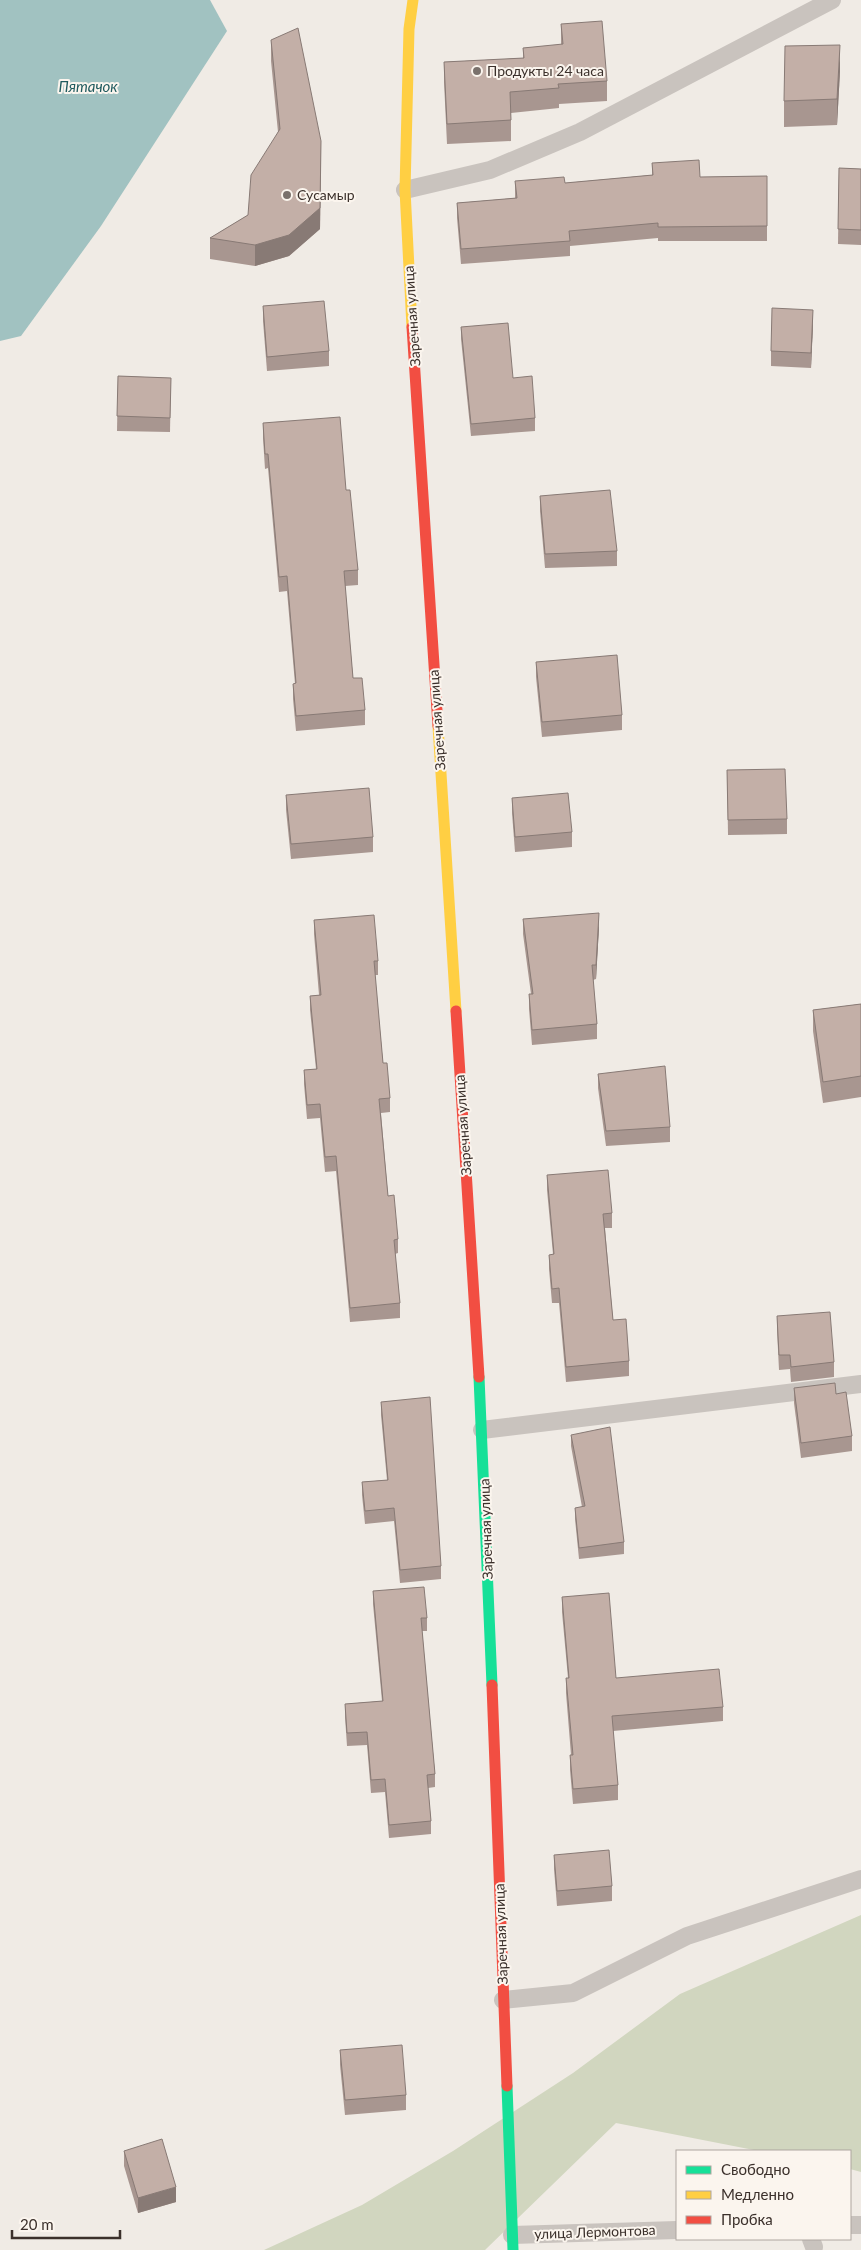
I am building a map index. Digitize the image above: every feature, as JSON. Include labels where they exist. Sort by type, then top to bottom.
[{"type":"street","name":"Заречная улица","points":[[412,0],[409,29],[405,190],[482,1430],[512,2242]]},
{"type":"lane","points":[[405,190],[490,170],[580,132],[832,0]]},
{"type":"lane","points":[[482,1430],[861,1384]]},
{"type":"lane","points":[[503,2000],[573,1993],[687,1936],[861,1879]]},
{"type":"lane","name":"улица Лермонтова","points":[[512,2242],[676,2230]]},
{"type":"green space","points":[[861,1915],[861,2172],[851,2169],[851,2150],[754,2150],[616,2123],[485,2250],[264,2250],[362,2205],[453,2151],[573,2073],[680,1994]]},
{"type":"water","name":"Пятачок","points":[[0,0],[210,0],[227,31],[101,226],[21,336],[0,341]]},
{"type":"building","points":[[602,21],[607,81],[558,84],[559,88],[510,92],[511,120],[447,124],[444,62],[524,58],[523,48],[563,44],[561,24]]},
{"type":"building","points":[[298,28],[321,141],[320,208],[289,235],[255,245],[210,238],[248,215],[251,175],[280,129],[271,40]]},
{"type":"building","points":[[840,45],[837,99],[784,101],[785,46]]},
{"type":"building","points":[[699,160],[700,177],[767,176],[767,226],[658,227],[658,223],[569,231],[570,241],[461,249],[457,203],[517,198],[515,181],[564,177],[565,183],[653,175],[652,163]]},
{"type":"building","points":[[839,168],[861,169],[861,230],[838,229]]},
{"type":"building","points":[[324,301],[329,351],[267,357],[263,306]]},
{"type":"building","points":[[772,308],[813,310],[811,353],[771,351]]},
{"type":"building","points":[[508,323],[513,378],[532,376],[535,418],[471,424],[461,327]]},
{"type":"building","points":[[118,376],[171,378],[170,418],[117,416]]},
{"type":"building","points":[[340,417],[346,490],[350,490],[358,570],[344,571],[353,678],[362,678],[365,710],[296,716],[293,684],[296,683],[287,576],[279,577],[268,454],[265,454],[263,423]]},
{"type":"building","points":[[610,490],[617,551],[545,554],[540,496]]},
{"type":"building","points":[[617,655],[622,715],[542,722],[536,662]]},
{"type":"building","points":[[785,769],[787,819],[728,820],[727,770]]},
{"type":"building","points":[[369,788],[373,837],[291,844],[286,795]]},
{"type":"building","points":[[568,793],[572,832],[515,837],[512,798]]},
{"type":"building","points":[[599,913],[596,965],[592,965],[597,1024],[532,1030],[529,994],[533,994],[523,919]]},
{"type":"building","points":[[374,915],[378,961],[374,961],[383,1063],[387,1063],[390,1098],[379,1099],[388,1196],[394,1195],[398,1239],[394,1240],[400,1303],[350,1308],[336,1156],[325,1157],[320,1104],[307,1105],[304,1070],[317,1069],[310,996],[321,995],[314,920]]},
{"type":"building","points":[[861,1004],[861,1076],[823,1082],[813,1010]]},
{"type":"building","points":[[665,1066],[670,1127],[606,1131],[598,1074]]},
{"type":"building","points":[[608,1170],[612,1213],[603,1214],[613,1320],[626,1319],[629,1361],[566,1367],[559,1288],[552,1289],[549,1255],[554,1254],[547,1175]]},
{"type":"building","points":[[830,1312],[834,1362],[791,1367],[790,1355],[779,1355],[777,1316]]},
{"type":"building","points":[[835,1383],[836,1394],[846,1392],[852,1436],[801,1443],[794,1388]]},
{"type":"building","points":[[430,1397],[441,1566],[400,1570],[394,1508],[365,1511],[362,1482],[388,1480],[381,1402]]},
{"type":"building","points":[[610,1427],[624,1542],[579,1548],[575,1508],[585,1506],[571,1435]]},
{"type":"building","points":[[424,1587],[427,1618],[421,1618],[435,1774],[427,1775],[431,1821],[389,1825],[385,1779],[371,1780],[367,1732],[347,1733],[345,1704],[383,1701],[373,1591]]},
{"type":"building","points":[[609,1593],[616,1678],[719,1669],[723,1707],[612,1716],[618,1785],[573,1789],[570,1755],[573,1755],[566,1678],[569,1678],[562,1597]]},
{"type":"building","points":[[609,1850],[612,1886],[557,1891],[554,1855]]},
{"type":"building","points":[[402,2045],[406,2095],[345,2100],[340,2050]]},
{"type":"building","points":[[162,2139],[176,2187],[138,2198],[124,2151]]},
{"type":"traffic: fast","points":[[479,1377],[492,1685]]},
{"type":"traffic: fast","points":[[507,2086],[513,2250]]},
{"type":"traffic: slow","points":[[412,327],[405,190],[409,29],[413,0]]},
{"type":"traffic: slow","points":[[438,726],[456,1011]]},
{"type":"traffic: jam","points":[[412,327],[438,726]]},
{"type":"traffic: jam","points":[[456,1011],[479,1377]]},
{"type":"traffic: jam","points":[[492,1685],[507,2086]]},
{"type":"place","name":"Продукты 24 часа","points":[[477,71]]},
{"type":"place","name":"Сусамыр","points":[[287,195]]}]
